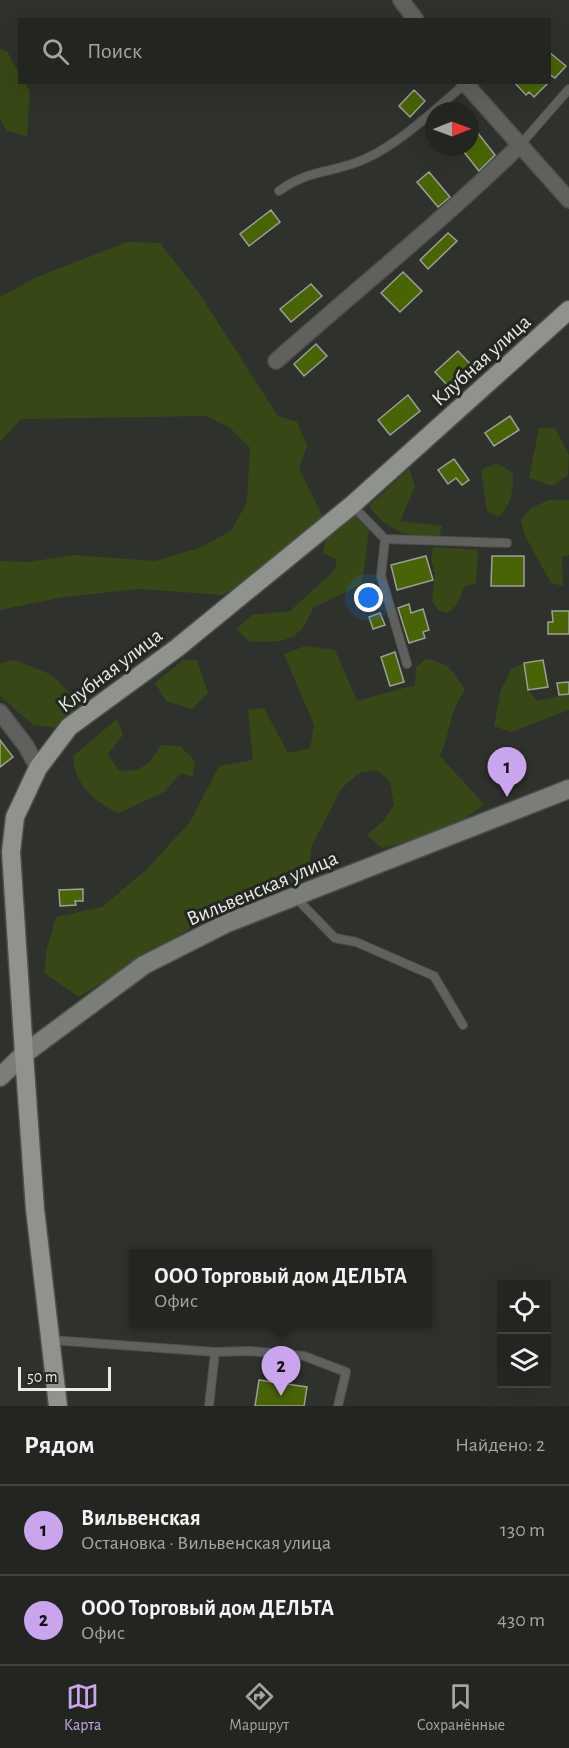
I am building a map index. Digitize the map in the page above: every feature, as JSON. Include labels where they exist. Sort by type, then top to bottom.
[{"type":"main road","name":"Клубная улица","points":[[58,1406],[35,1209],[24,1054],[5,848],[15,817],[38,768],[69,727],[177,648],[352,505],[569,310]]},
{"type":"street","points":[[401,0],[414,18]]},
{"type":"street","points":[[465,84],[569,200]]},
{"type":"street","points":[[276,361],[408,245],[450,212],[520,145]]},
{"type":"street","points":[[0,712],[26,746],[38,768]]},
{"type":"street","name":"Вильвенская улица","points":[[0,1077],[24,1054],[144,965],[227,923],[569,789]]},
{"type":"lane","points":[[279,191],[309,173],[348,167],[371,156],[423,120],[463,84]]},
{"type":"lane","points":[[520,145],[569,89]]},
{"type":"lane","points":[[352,505],[385,539],[507,543]]},
{"type":"lane","points":[[385,539],[381,576],[406,664]]},
{"type":"lane","points":[[295,896],[335,938],[356,942],[434,976],[463,1025]]},
{"type":"lane","points":[[51,1340],[304,1356],[346,1372],[338,1406]]},
{"type":"lane","points":[[209,1406],[215,1352]]},
{"type":"green space","points":[[0,49],[7,51],[18,72],[18,84],[26,84],[30,92],[27,136],[7,131],[0,119]]},
{"type":"green space","points":[[127,242],[160,243],[199,293],[278,416],[297,422],[307,446],[299,469],[323,517],[242,584],[223,595],[139,589],[64,597],[0,610],[0,561],[29,562],[73,555],[155,561],[199,548],[231,531],[247,502],[250,448],[230,428],[206,416],[21,419],[0,442],[0,297],[35,278]]},
{"type":"green space","points":[[539,428],[555,428],[569,455],[568,475],[552,486],[529,478]]},
{"type":"green space","points":[[497,463],[513,473],[511,497],[506,508],[498,517],[487,511],[481,470]]},
{"type":"green space","points":[[409,468],[415,486],[400,521],[442,526],[439,538],[400,531],[384,522],[369,506]]},
{"type":"green space","points":[[549,500],[569,500],[569,555],[562,556],[563,586],[551,583],[524,534],[521,520],[531,508]]},
{"type":"green space","points":[[355,516],[369,530],[362,584],[313,608],[302,628],[289,638],[250,642],[236,629],[252,615],[290,611],[334,571],[337,560],[323,553],[325,541]]},
{"type":"green space","points":[[433,547],[478,550],[476,584],[465,586],[456,606],[447,613],[438,610],[432,601],[435,574],[431,558]]},
{"type":"green space","points":[[305,646],[335,650],[357,701],[415,685],[416,668],[425,659],[439,662],[449,668],[465,690],[456,705],[440,756],[484,804],[462,820],[449,826],[422,837],[382,848],[367,835],[384,820],[394,805],[390,782],[377,770],[359,773],[342,788],[312,845],[308,875],[197,924],[79,997],[44,973],[47,948],[56,917],[102,907],[146,870],[190,822],[219,766],[253,760],[248,710],[264,708],[288,753],[310,748],[314,725],[284,654]]},
{"type":"green space","points":[[15,660],[52,675],[82,706],[56,728],[33,725],[0,696],[0,663]]},
{"type":"green space","points":[[183,660],[197,660],[208,693],[192,709],[166,701],[155,683]]},
{"type":"green space","points":[[524,663],[528,690],[537,701],[569,694],[569,710],[511,732],[494,726],[501,690],[511,669]]},
{"type":"green space","points":[[117,719],[123,735],[108,754],[118,770],[139,769],[153,758],[161,745],[180,746],[195,761],[193,777],[181,773],[164,792],[119,813],[94,798],[77,775],[73,756]]},
{"type":"building","points":[[551,54],[566,66],[555,78],[551,75]]},
{"type":"building","points":[[516,84],[547,84],[534,97],[529,92],[526,95]]},
{"type":"building","points":[[414,90],[425,101],[410,117],[399,106]]},
{"type":"building","points":[[479,135],[495,155],[479,171],[467,156],[479,156]]},
{"type":"building","points":[[429,172],[450,197],[438,207],[417,182]]},
{"type":"building","points":[[271,210],[280,222],[249,246],[240,234]]},
{"type":"building","points":[[448,233],[457,241],[428,269],[420,260]]},
{"type":"building","points":[[403,272],[422,291],[400,312],[381,293]]},
{"type":"building","points":[[311,284],[322,296],[291,322],[280,309]]},
{"type":"building","points":[[316,344],[327,356],[304,376],[294,364]]},
{"type":"building","points":[[458,351],[472,366],[449,387],[435,372]]},
{"type":"building","points":[[408,395],[420,411],[390,435],[378,420]]},
{"type":"building","points":[[510,416],[519,430],[494,446],[485,433]]},
{"type":"building","points":[[454,459],[469,480],[462,485],[456,478],[448,484],[438,470]]},
{"type":"building","points":[[426,556],[433,580],[397,590],[391,565]]},
{"type":"building","points":[[492,556],[524,556],[524,586],[491,586]]},
{"type":"building","points":[[409,604],[411,613],[423,609],[429,630],[423,632],[425,638],[409,643],[398,608]]},
{"type":"building","points":[[552,611],[569,611],[569,634],[548,634],[548,622],[553,622]]},
{"type":"building","points":[[380,613],[385,625],[373,629],[369,617]]},
{"type":"building","points":[[395,652],[404,682],[390,686],[381,657]]},
{"type":"building","points":[[543,660],[548,687],[528,690],[524,663]]},
{"type":"building","points":[[569,682],[569,694],[559,695],[557,683]]},
{"type":"building","points":[[0,740],[13,757],[0,767]]},
{"type":"building","points":[[83,889],[83,901],[75,901],[76,905],[60,906],[59,890]]},
{"type":"building","points":[[259,1380],[307,1387],[304,1406],[255,1406]]},
{"type":"place","name":"Вильвенская","points":[[507,797]]},
{"type":"place","name":"ООО Торговый дом ДЕЛЬТА","points":[[281,1396]]}]
